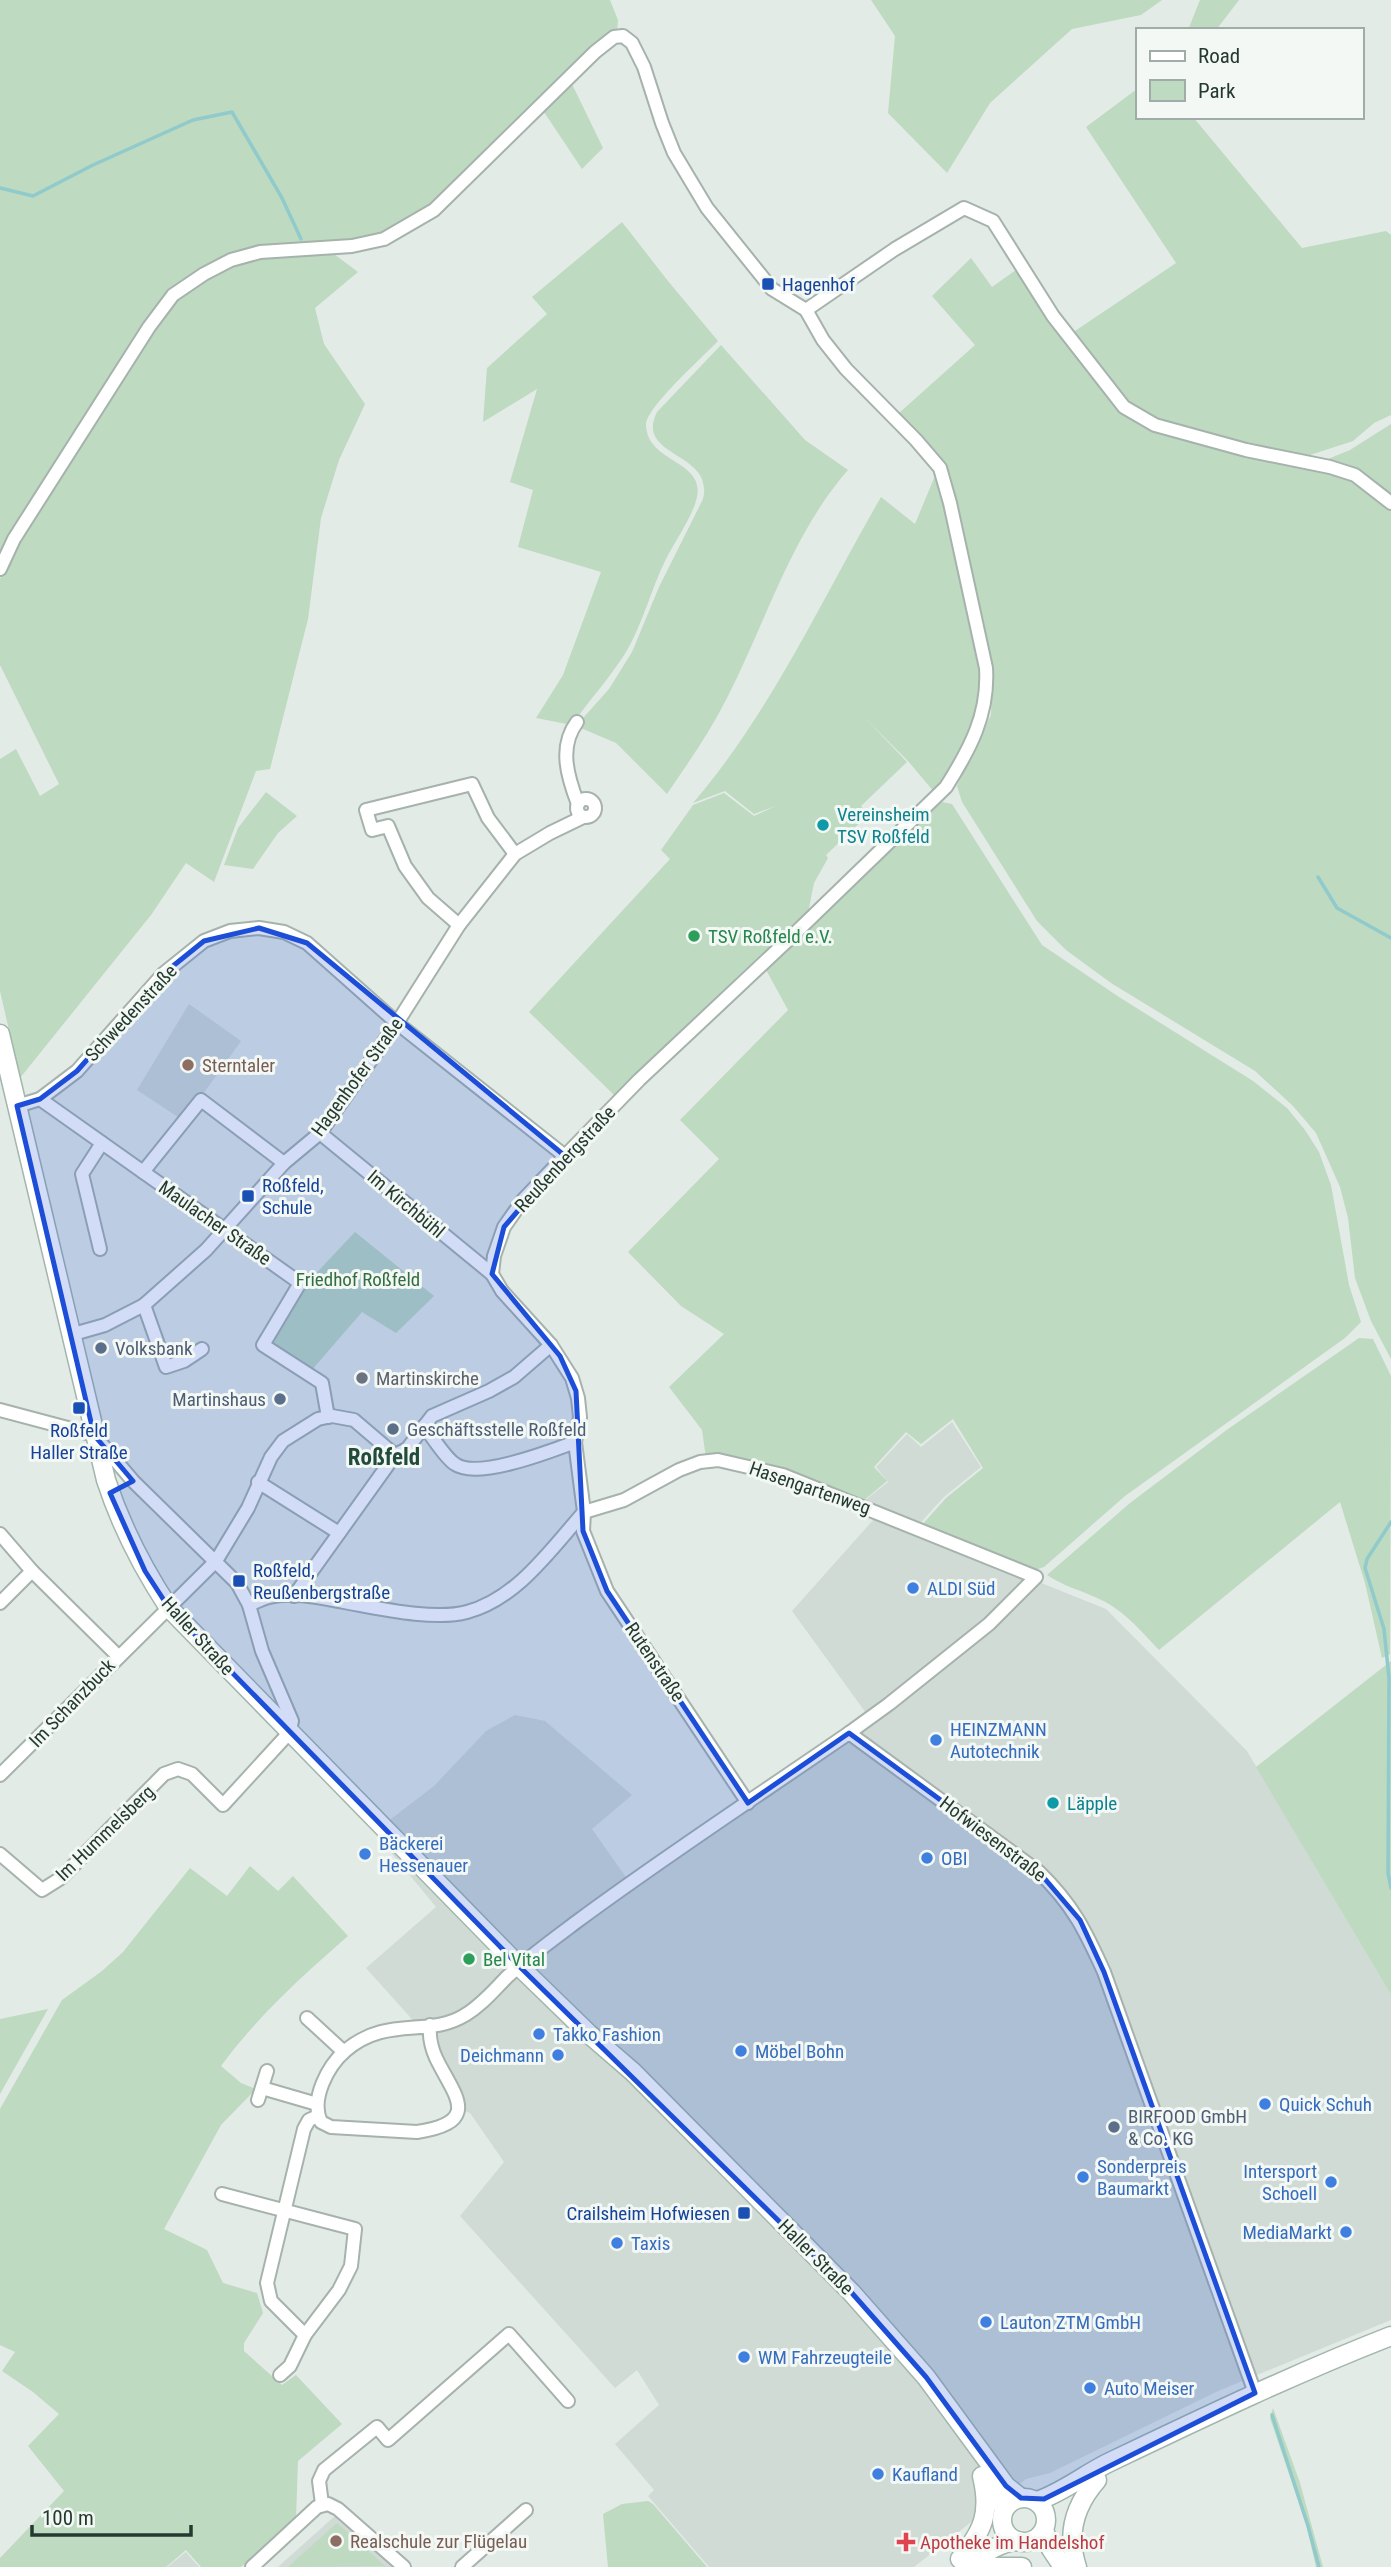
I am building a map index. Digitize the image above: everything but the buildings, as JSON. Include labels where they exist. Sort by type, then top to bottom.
[{"type":"main road","name":"Haller Straße","points":[[0,1034],[110,1493],[145,1571],[169,1608],[514,1972],[633,2072],[871,2313],[926,2377],[1006,2486],[1029,2500]]},
{"type":"main road","name":"Haller Straße","points":[[589,2034],[626,2080],[886,2345],[920,2386],[997,2492],[1004,2516]]},
{"type":"main road","points":[[959,2565],[997,2532],[1013,2501],[1049,2497],[1112,2461],[1255,2393],[1391,2336]]},
{"type":"main road","points":[[959,2565],[1003,2543],[1035,2539],[1061,2502],[1097,2480],[1134,2452]]},
{"type":"main road","name":"Haller Straße","points":[[959,2565],[977,2538],[985,2516],[987,2495],[981,2470]]},
{"type":"main road","points":[[1077,2567],[1072,2546],[1075,2518],[1087,2491],[1097,2480]]},
{"type":"main road","points":[[1029,2500],[1045,2524],[1051,2549],[1063,2567]]},
{"type":"main road","points":[[1004,2516],[1008,2534],[1034,2547],[1051,2567]]},
{"type":"main road","points":[[990,2567],[1022,2567]]},
{"type":"street","points":[[0,569],[14,539],[149,327],[173,295],[231,260],[260,252],[352,246],[384,239],[408,226],[434,210],[614,37],[623,36],[632,43],[643,67],[674,153],[707,208],[772,289],[806,310],[895,249],[964,208],[993,221],[1053,316],[1124,407],[1155,425],[1355,475],[1391,503]]},
{"type":"street","name":"Reußenbergstraße","points":[[492,1274],[494,1256],[504,1227],[523,1200],[639,1080],[787,942],[946,787],[971,742],[984,709],[988,691],[986,668],[940,468],[846,369],[823,340],[806,310]]},
{"type":"street","name":"Hagenhofer Straße","points":[[70,1335],[105,1325],[144,1305],[206,1250],[284,1163],[320,1133],[397,1023],[459,925],[515,854],[583,817],[577,810],[578,804],[568,778],[566,750],[577,722]]},
{"type":"street","points":[[459,925],[428,898],[405,866],[388,826],[372,830],[366,810],[472,784],[488,818],[515,854]]},
{"type":"street","name":"Schwedenstraße","points":[[40,1099],[77,1071],[163,974],[204,941],[230,931],[259,928],[284,932],[307,943],[397,1023],[565,1156]]},
{"type":"street","points":[[17,1106],[40,1099]]},
{"type":"street","name":"Maulacher Straße","points":[[40,1099],[300,1283],[263,1345],[322,1383],[328,1417]]},
{"type":"street","points":[[143,1172],[201,1100],[284,1163]]},
{"type":"street","name":"Im Kirchbühl","points":[[320,1133],[492,1274]]},
{"type":"street","points":[[100,1249],[82,1174],[102,1143]]},
{"type":"street","points":[[250,1605],[270,1597],[294,1596],[398,1611],[453,1614],[468,1612],[512,1588],[584,1512],[575,1442],[580,1417],[572,1378],[551,1345],[514,1306],[492,1274]]},
{"type":"street","points":[[144,1305],[166,1367],[184,1361],[202,1349]]},
{"type":"street","points":[[294,1596],[395,1455],[407,1449],[432,1416],[514,1377],[551,1345]]},
{"type":"street","points":[[0,1410],[94,1435],[133,1481],[237,1583],[250,1605],[262,1651],[292,1721],[289,1732]]},
{"type":"street","points":[[119,1657],[215,1561],[248,1508],[271,1457],[283,1441],[302,1427],[328,1417],[354,1420],[395,1455]]},
{"type":"street","points":[[424,1426],[455,1465],[467,1468],[493,1467],[575,1442]]},
{"type":"street","name":"Hasengartenweg","points":[[584,1512],[624,1500],[679,1470],[700,1462],[718,1460],[783,1475],[1036,1577],[989,1624],[889,1704],[849,1732]]},
{"type":"street","points":[[110,1493],[133,1481]]},
{"type":"street","points":[[258,1482],[339,1533]]},
{"type":"street","name":"Rutenstraße","points":[[584,1512],[583,1531],[607,1591],[748,1803]]},
{"type":"street","name":"Im Schanzbuck","points":[[0,1534],[32,1571],[119,1657],[0,1775]]},
{"type":"street","points":[[0,1603],[32,1571]]},
{"type":"street","name":"Im Hummelsberg","points":[[0,1854],[42,1890],[61,1878],[164,1774],[178,1769],[192,1774],[223,1805],[289,1732]]},
{"type":"street","points":[[305,2334],[271,2301],[267,2283],[304,2129],[318,2110],[328,2074],[344,2052],[355,2043],[378,2032],[430,2025],[462,2017],[485,2000],[514,1972],[610,1897],[849,1732]]},
{"type":"street","name":"Hofwiesenstraße","points":[[849,1732],[1039,1872],[1080,1920],[1104,1972],[1255,2393]]},
{"type":"street","points":[[307,2018],[344,2052]]},
{"type":"street","points":[[318,2110],[325,2126],[417,2133],[428,2131],[452,2119],[458,2109],[458,2101],[436,2058],[429,2035],[430,2025]]},
{"type":"street","points":[[267,2071],[260,2094],[318,2110]]},
{"type":"street","points":[[222,2194],[355,2229],[351,2266],[339,2290],[305,2334],[290,2366],[280,2375]]},
{"type":"street","points":[[323,2504],[319,2481],[324,2470],[377,2427],[388,2440],[509,2334],[568,2401]]},
{"type":"street","points":[[260,2564],[323,2504],[333,2505],[404,2567]]},
{"type":"street","points":[[462,2567],[526,2510]]},
{"type":"highlighted area","points":[[259,928],[307,943],[565,1156],[504,1227],[492,1274],[560,1356],[576,1391],[583,1531],[593,1558],[607,1591],[748,1803],[849,1733],[1039,1872],[1080,1920],[1104,1972],[1255,2393],[1044,2499],[1021,2498],[1006,2486],[926,2377],[851,2292],[520,1967],[169,1608],[145,1571],[110,1493],[133,1481],[94,1435],[17,1106],[40,1099],[77,1071],[163,974],[204,941]]},
{"type":"shaded area","name":"Sterntaler","points":[[189,1004],[241,1041],[203,1094],[181,1119],[137,1090]]},
{"type":"shaded area","points":[[952,1422],[981,1467],[944,1497],[913,1531],[1106,1609],[1247,1751],[1391,1995],[1391,2320],[1218,2391],[1050,2473],[1026,2479],[914,2567],[709,2567],[648,2496],[654,2490],[615,2444],[659,2405],[637,2370],[615,2388],[460,2216],[504,2162],[470,2113],[458,2109],[429,2035],[366,1968],[436,1907],[374,1832],[434,1786],[486,1731],[515,1715],[545,1721],[632,1795],[592,1829],[628,1880],[866,1713],[792,1611],[882,1510],[864,1501],[888,1482],[876,1467],[907,1434],[921,1447]]},
{"type":"shaded area","name":"Realschule zur Flügelau","points":[[336,2515],[395,2567],[278,2567]]},
{"type":"shaded area","points":[[186,2552],[199,2567],[167,2567]]},
{"type":"green space","points":[[0,0],[610,0],[618,20],[617,31],[416,217],[370,238],[252,250],[177,287],[158,304],[145,321],[17,523],[0,557]]},
{"type":"green space","points":[[871,0],[1162,0],[1141,15],[1072,29],[990,103],[947,173],[888,113],[895,36]]},
{"type":"green space","points":[[1200,0],[1239,0],[1218,28],[1189,28]]},
{"type":"green space","points":[[571,82],[603,148],[582,169],[544,112]]},
{"type":"green space","points":[[1136,90],[1136,119],[1195,119],[1302,248],[1386,231],[1391,235],[1391,415],[1374,423],[1353,441],[1307,456],[1205,436],[1154,418],[1130,403],[1072,333],[1176,263],[1086,127]]},
{"type":"green space","points":[[622,222],[718,341],[665,395],[648,417],[646,425],[649,437],[665,455],[693,475],[697,485],[697,497],[688,520],[661,570],[626,652],[572,725],[536,718],[563,675],[601,572],[518,547],[533,490],[510,482],[537,389],[483,422],[487,368],[547,314],[532,297]]},
{"type":"green space","points":[[330,251],[358,272],[315,308],[324,344],[365,404],[339,460],[321,518],[308,619],[270,769],[256,771],[214,882],[186,863],[151,915],[20,1078],[0,991],[0,759],[16,749],[40,796],[59,784],[0,665],[0,579],[24,529],[152,328],[177,297],[206,276],[234,264],[259,257]]},
{"type":"green space","points":[[971,258],[992,287],[1020,267],[1106,392],[1167,433],[1284,465],[1337,473],[1358,481],[1391,510],[1391,1359],[1371,1321],[1355,1278],[1348,1218],[1340,1187],[1316,1133],[1293,1106],[1255,1071],[1111,983],[1066,950],[1037,921],[962,802],[957,786],[991,715],[992,676],[950,474],[898,414],[975,345],[932,296]]},
{"type":"green space","points":[[721,345],[805,440],[848,470],[811,522],[720,711],[667,794],[616,743],[576,726],[609,689],[632,652],[659,587],[703,499],[704,483],[698,472],[656,438],[653,427],[657,412]]},
{"type":"green space","points":[[1391,424],[1391,499],[1318,463],[1350,450]]},
{"type":"green space","points":[[937,471],[985,680],[966,750],[935,793],[908,761],[865,718],[907,762],[861,806],[868,815],[826,855],[828,858],[814,883],[807,918],[615,1096],[529,1012],[670,859],[661,850],[693,805],[724,793],[754,816],[776,806],[754,814],[725,791],[693,803],[721,768],[771,694],[881,497],[915,524]]},
{"type":"green space","points":[[266,792],[297,816],[278,833],[253,869],[224,865],[238,828]]},
{"type":"green space","points":[[942,802],[952,804],[1042,945],[1253,1081],[1287,1108],[1305,1130],[1319,1152],[1331,1185],[1349,1285],[1361,1322],[1345,1338],[1125,1496],[1044,1567],[1032,1571],[921,1526],[946,1498],[983,1468],[953,1419],[921,1444],[906,1432],[874,1467],[887,1481],[863,1501],[767,1464],[747,1459],[706,1458],[702,1430],[669,1387],[724,1334],[681,1306],[628,1252],[719,1159],[680,1120],[788,1010],[765,968],[931,808]]},
{"type":"green space","name":"Friedhof Roßfeld","points":[[355,1232],[434,1296],[396,1333],[362,1312],[310,1372],[267,1344],[307,1283]]},
{"type":"green space","points":[[1359,1338],[1373,1339],[1391,1376],[1390,1654],[1382,1658],[1365,1583],[1340,1502],[1159,1650],[1115,1608],[1047,1575],[1130,1503],[1228,1429]]},
{"type":"green space","points":[[1391,1661],[1391,1995],[1256,1767]]},
{"type":"green space","points":[[250,1866],[278,1891],[293,1876],[348,1936],[281,1998],[221,2066],[241,2083],[256,2089],[221,2125],[164,2229],[207,2250],[223,2283],[257,2293],[263,2313],[244,2343],[244,2351],[282,2385],[296,2375],[342,2424],[298,2461],[296,2518],[241,2567],[201,2567],[186,2550],[166,2567],[0,2567],[0,2558],[64,2491],[28,2446],[59,2414],[2,2371],[15,2352],[0,2345],[0,2109],[62,2000],[123,1952],[190,1868],[227,1896]]},
{"type":"green space","points":[[48,2009],[0,2094],[0,2019]]},
{"type":"green space","points":[[1273,2408],[1300,2483],[1323,2567],[1316,2567],[1306,2524],[1270,2418]]},
{"type":"green space","points":[[648,2501],[707,2567],[608,2567],[603,2514],[622,2504]]},
{"type":"green space","name":"Realschule zur Flügelau","points":[[337,2523],[385,2566],[288,2567]]},
{"type":"waterway","points":[[0,188],[33,196],[93,165],[193,120],[232,112],[282,198],[301,239]]},
{"type":"waterway","points":[[1318,877],[1337,908],[1391,938]]},
{"type":"waterway","points":[[1391,1522],[1367,1559],[1365,1568],[1384,1629],[1389,1678],[1388,1873],[1391,1888]]},
{"type":"waterway","points":[[1272,2415],[1319,2567]]},
{"type":"place","name":"Hagenhof","points":[[768,284]]},
{"type":"place","name":"Vereinsheim TSV Roßfeld","points":[[823,825]]},
{"type":"place","name":"TSV Roßfeld e.V.","points":[[694,936]]},
{"type":"place","name":"Sterntaler","points":[[188,1065]]},
{"type":"place","name":"Roßfeld, Schule","points":[[248,1196]]},
{"type":"place","name":"Volksbank","points":[[101,1348]]},
{"type":"place","name":"Martinskirche","points":[[362,1378]]},
{"type":"place","name":"Martinshaus","points":[[280,1399]]},
{"type":"place","name":"Roßfeld Haller Straße","points":[[79,1408]]},
{"type":"place","name":"Geschäftsstelle Roßfeld","points":[[393,1429]]},
{"type":"place","name":"Roßfeld, Reußenbergstraße","points":[[239,1581]]},
{"type":"place","name":"ALDI Süd","points":[[913,1588]]},
{"type":"place","name":"HEINZMANN Autotechnik","points":[[936,1740]]},
{"type":"place","name":"Läpple","points":[[1053,1803]]},
{"type":"place","name":"Bäckerei Hessenauer","points":[[365,1854]]},
{"type":"place","name":"OBI","points":[[927,1858]]},
{"type":"place","name":"Bel Vital","points":[[469,1959]]},
{"type":"place","name":"Takko Fashion","points":[[539,2034]]},
{"type":"place","name":"Möbel Bohn","points":[[741,2051]]},
{"type":"place","name":"Deichmann","points":[[558,2055]]},
{"type":"place","name":"Quick Schuh","points":[[1265,2104]]},
{"type":"place","name":"BIRFOOD GmbH & Co. KG","points":[[1114,2127]]},
{"type":"place","name":"Sonderpreis Baumarkt","points":[[1083,2177]]},
{"type":"place","name":"Intersport Schoell","points":[[1331,2182]]},
{"type":"place","name":"Crailsheim Hofwiesen","points":[[744,2213]]},
{"type":"place","name":"MediaMarkt","points":[[1346,2232]]},
{"type":"place","name":"Taxis","points":[[617,2243]]},
{"type":"place","name":"Lauton ZTM GmbH","points":[[986,2322]]},
{"type":"place","name":"WM Fahrzeugteile","points":[[744,2357]]},
{"type":"place","name":"Auto Meiser","points":[[1090,2388]]},
{"type":"place","name":"Kaufland","points":[[878,2474]]},
{"type":"place","name":"Realschule zur Flügelau","points":[[336,2541]]},
{"type":"place","name":"Apotheke im Handelshof","points":[[906,2542]]},
{"type":"district","name":"Roßfeld","points":[[384,1457]]}]
